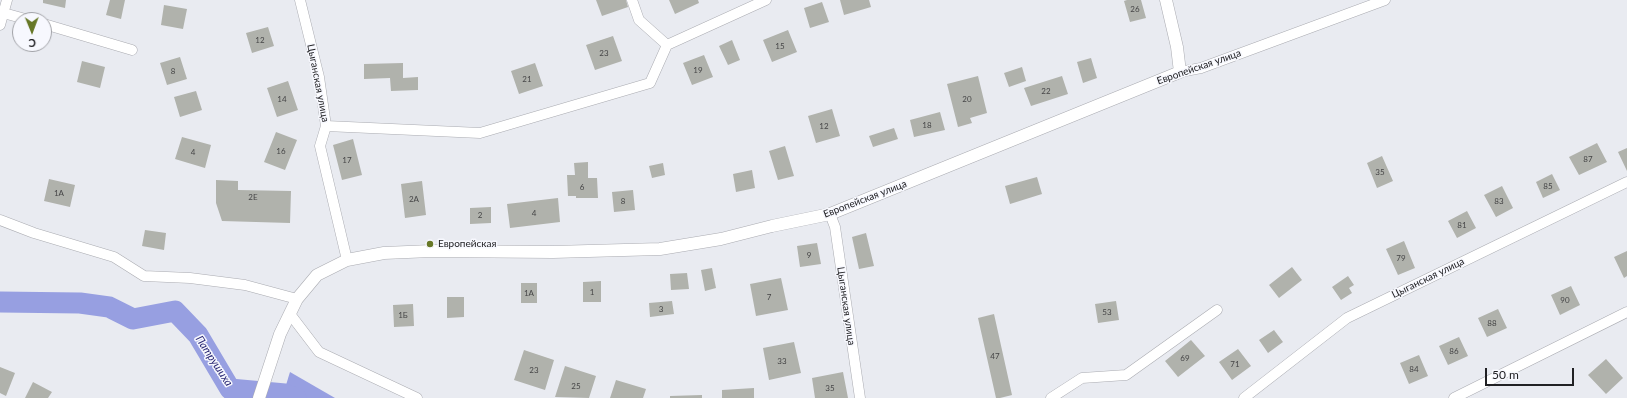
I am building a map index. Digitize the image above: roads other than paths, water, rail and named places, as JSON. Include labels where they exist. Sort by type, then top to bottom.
[{"type":"street","points":[[0,25],[6,0]]},
{"type":"street","name":"Цыганская улица","points":[[300,0],[319,77],[326,126],[320,146],[347,260]]},
{"type":"street","points":[[632,0],[639,20],[667,45]]},
{"type":"street","points":[[326,126],[480,133],[650,83],[667,45],[766,0]]},
{"type":"street","points":[[1166,0],[1177,47],[1180,72]]},
{"type":"street","name":"Европейская улица","points":[[259,398],[280,334],[297,299],[317,274],[347,260],[384,253],[431,251],[553,252],[660,249],[721,239],[772,226],[830,214],[1180,72],[1201,68],[1385,0]]},
{"type":"street","points":[[2,12],[12,15]]},
{"type":"street","points":[[52,26],[132,50]]},
{"type":"street","name":"Цыганская улица","points":[[1244,398],[1347,318],[1627,182]]},
{"type":"street","name":"Цыганская улица","points":[[830,214],[835,227],[860,398]]},
{"type":"street","points":[[0,220],[34,233],[114,257],[144,276],[190,278],[245,285],[297,299]]},
{"type":"street","points":[[1051,398],[1082,378],[1126,375],[1217,310]]},
{"type":"street","points":[[1454,398],[1627,312]]},
{"type":"street","points":[[290,314],[319,352],[417,398]]},
{"type":"water","points":[[290,372],[335,398],[282,398]]},
{"type":"waterway","name":"Патрушиха","points":[[0,302],[80,303],[109,307],[133,319],[175,311],[198,335],[230,389],[285,394],[296,398]]},
{"type":"place","name":"Европейская","points":[[430,244]]}]
